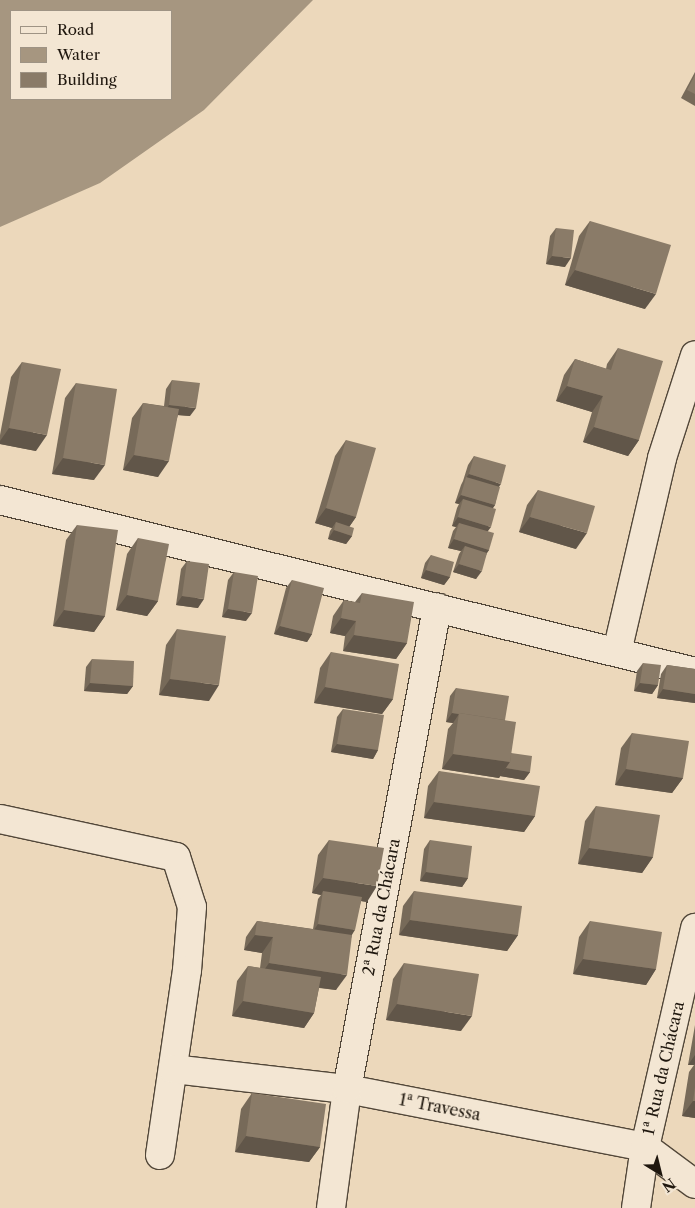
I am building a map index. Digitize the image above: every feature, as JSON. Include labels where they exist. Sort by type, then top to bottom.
[{"type":"street","points":[[617,652],[662,458],[695,355]]},
{"type":"street","points":[[0,500],[695,672]]},
{"type":"street","name":"2ª Rua da Chácara","points":[[331,1208],[347,1089],[437,607]]},
{"type":"street","points":[[0,819],[176,857],[192,907],[187,970],[160,1155]]},
{"type":"street","name":"1ª Rua da Chácara","points":[[636,1208],[645,1147],[695,928]]},
{"type":"street","name":"1ª Travessa","points":[[172,1069],[347,1089],[645,1147],[695,1184]]},
{"type":"water","points":[[0,0],[313,0],[204,110],[100,183],[0,227]]},
{"type":"building","points":[[695,75],[695,94],[687,90]]},
{"type":"building","points":[[590,221],[671,245],[656,294],[575,270]]},
{"type":"building","points":[[556,228],[574,230],[571,258],[552,256]]},
{"type":"building","points":[[618,348],[663,361],[639,440],[594,427],[603,396],[567,386],[575,359],[611,370]]},
{"type":"building","points":[[22,362],[61,369],[47,435],[9,428]]},
{"type":"building","points":[[172,380],[200,383],[196,408],[169,405]]},
{"type":"building","points":[[76,383],[117,389],[105,465],[63,458]]},
{"type":"building","points":[[143,403],[179,409],[169,461],[134,455]]},
{"type":"building","points":[[346,440],[376,448],[356,517],[326,508]]},
{"type":"building","points":[[474,456],[506,465],[501,484],[469,474]]},
{"type":"building","points":[[466,477],[500,487],[495,505],[461,495]]},
{"type":"building","points":[[538,490],[595,506],[587,533],[530,517]]},
{"type":"building","points":[[463,499],[496,509],[491,527],[458,517]]},
{"type":"building","points":[[336,522],[354,528],[352,536],[334,530]]},
{"type":"building","points":[[459,523],[494,533],[489,550],[454,539]]},
{"type":"building","points":[[77,525],[118,530],[105,616],[64,610]]},
{"type":"building","points":[[138,538],[169,544],[158,601],[127,595]]},
{"type":"building","points":[[465,546],[487,553],[482,571],[459,564]]},
{"type":"building","points":[[431,555],[454,562],[450,577],[426,570]]},
{"type":"building","points":[[187,561],[209,564],[204,599],[182,596]]},
{"type":"building","points":[[234,572],[258,576],[252,613],[228,609]]},
{"type":"building","points":[[292,580],[324,588],[312,634],[280,626]]},
{"type":"building","points":[[362,593],[414,602],[407,643],[354,635],[356,621],[341,618],[344,600],[360,603]]},
{"type":"building","points":[[177,629],[226,636],[219,685],[170,679]]},
{"type":"building","points":[[331,652],[399,664],[393,699],[325,687]]},
{"type":"building","points":[[92,659],[134,661],[133,686],[90,683]]},
{"type":"building","points":[[643,663],[661,665],[658,685],[640,683]]},
{"type":"building","points":[[667,665],[695,669],[695,694],[663,689]]},
{"type":"building","points":[[456,688],[509,696],[505,720],[452,713]]},
{"type":"building","points":[[343,709],[384,715],[378,750],[337,744]]},
{"type":"building","points":[[459,713],[516,722],[510,762],[453,754]]},
{"type":"building","points":[[632,733],[689,741],[683,778],[626,769]]},
{"type":"building","points":[[511,753],[532,756],[530,772],[506,768],[510,762]]},
{"type":"building","points":[[439,771],[540,786],[535,816],[434,802]]},
{"type":"building","points":[[596,806],[660,815],[653,857],[589,848]]},
{"type":"building","points":[[329,840],[384,848],[377,886],[323,878]]},
{"type":"building","points":[[430,840],[472,846],[468,878],[426,872]]},
{"type":"building","points":[[323,891],[362,897],[355,930],[318,924]]},
{"type":"building","points":[[414,891],[522,906],[518,935],[410,920]]},
{"type":"building","points":[[257,921],[352,935],[347,975],[269,963],[273,937],[255,935]]},
{"type":"building","points":[[590,921],[662,932],[656,969],[583,959]]},
{"type":"building","points":[[404,963],[479,974],[472,1016],[397,1004]]},
{"type":"building","points":[[248,966],[321,977],[314,1013],[243,1001]]},
{"type":"building","points":[[252,1093],[326,1104],[320,1147],[246,1136]]}]
